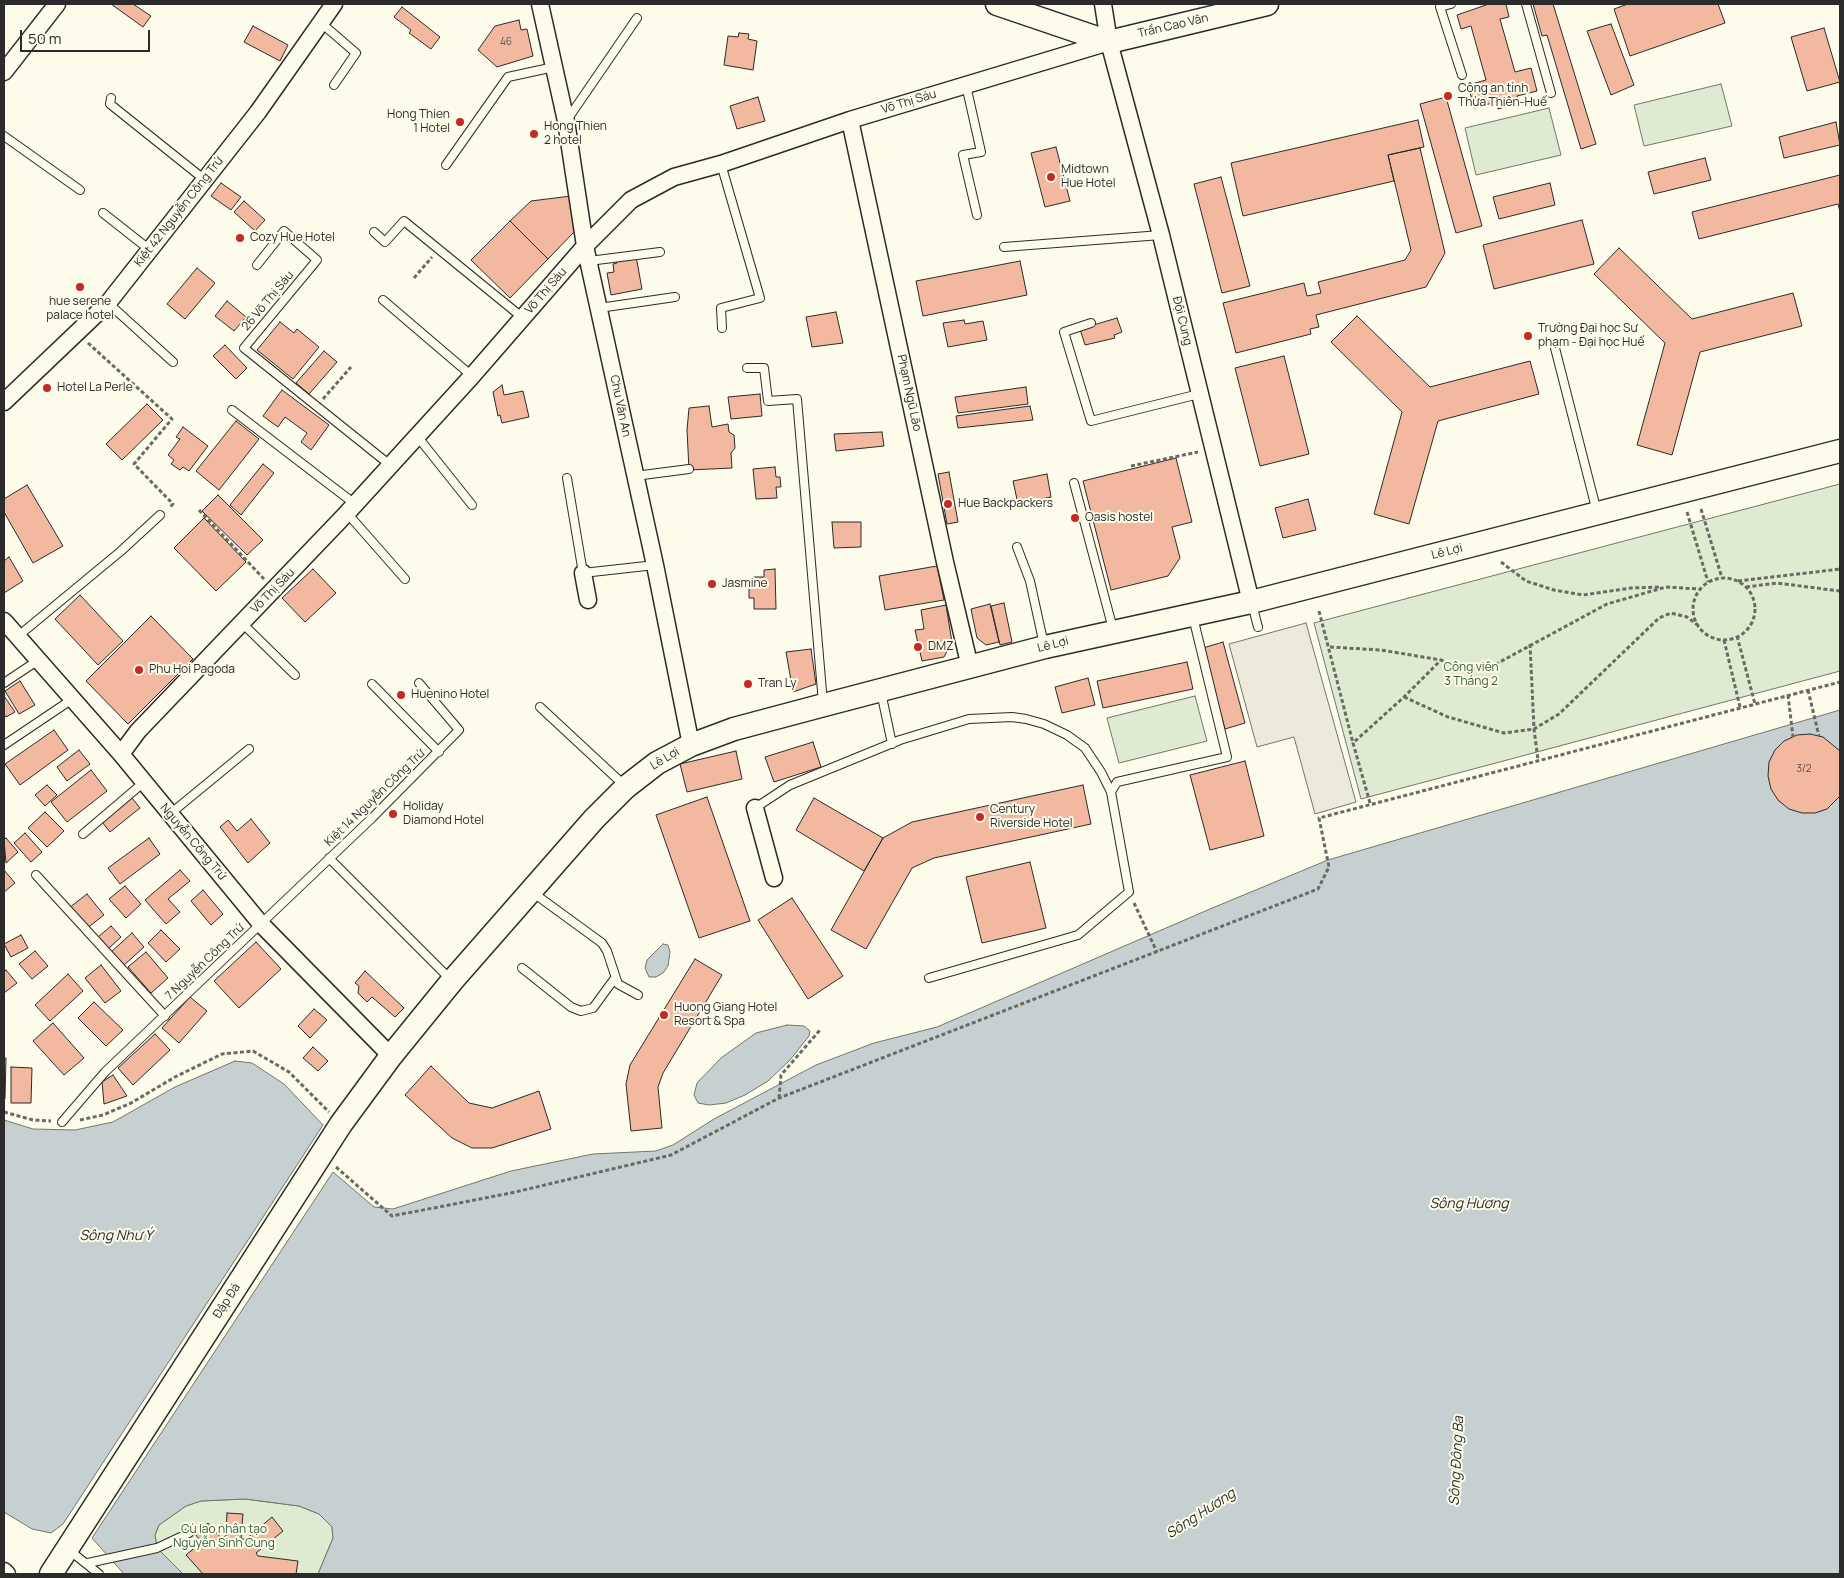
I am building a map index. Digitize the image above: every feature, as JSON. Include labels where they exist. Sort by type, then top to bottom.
[{"type":"main road","points":[[997,4],[1108,42]]},
{"type":"main road","name":"Trần Cao Vân","points":[[1108,42],[1267,4]]},
{"type":"main road","name":"Lê Lợi","points":[[391,1056],[452,981],[594,819],[626,787],[656,762],[690,745],[734,729],[1045,647],[1251,602],[1840,451]]},
{"type":"main road","name":"Đập Đá","points":[[51,1574],[341,1124],[391,1056]]},
{"type":"street","points":[[4,72],[57,4]]},
{"type":"street","name":"Kiệt 42 Nguyễn Công Trứ","points":[[4,402],[108,303],[258,112],[334,4]]},
{"type":"street","name":"Chu Văn An","points":[[540,4],[566,121],[587,254],[655,565],[690,745]]},
{"type":"street","name":"Đội Cung","points":[[1103,4],[1108,42],[1161,235],[1251,602]]},
{"type":"street","name":"Võ Thị Sáu","points":[[121,754],[138,731],[351,508],[523,318],[587,254],[631,200],[674,177],[721,164],[850,120],[1108,42]]},
{"type":"street","name":"Phạm Ngũ Lão","points":[[850,120],[945,562],[970,667]]},
{"type":"street","points":[[583,573],[588,600]]},
{"type":"street","name":"Nguyễn Công Trứ","points":[[4,621],[70,700],[121,754],[262,924],[391,1056]]},
{"type":"street","points":[[755,808],[774,878]]},
{"type":"street","points":[[4,1571],[7,1574]]},
{"type":"lane","points":[[1451,4],[1440,7],[1462,75]]},
{"type":"lane","points":[[1526,4],[1551,93]]},
{"type":"lane","points":[[566,121],[637,18]]},
{"type":"lane","points":[[320,22],[356,53],[334,85]]},
{"type":"lane","points":[[446,165],[508,77],[554,67]]},
{"type":"lane","points":[[966,85],[981,152],[963,155],[977,215]]},
{"type":"lane","points":[[111,98],[110,104],[204,180]]},
{"type":"lane","points":[[4,136],[80,190]]},
{"type":"lane","points":[[721,164],[760,298],[720,308],[722,328]]},
{"type":"lane","points":[[103,213],[150,250]]},
{"type":"lane","points":[[374,232],[386,242],[404,221],[523,318]]},
{"type":"lane","name":"26 Võ Thị Sáu","points":[[257,265],[284,231],[316,260],[244,348],[390,465]]},
{"type":"lane","points":[[1004,247],[1161,235]]},
{"type":"lane","points":[[587,254],[660,252]]},
{"type":"lane","points":[[599,308],[675,297]]},
{"type":"lane","points":[[384,300],[472,376]]},
{"type":"lane","points":[[108,303],[173,362]]},
{"type":"lane","points":[[1091,323],[1064,332],[1091,421],[1199,394]]},
{"type":"lane","points":[[1555,348],[1598,514]]},
{"type":"lane","points":[[748,368],[764,368],[768,401],[797,399],[824,705]]},
{"type":"lane","points":[[232,410],[351,508],[406,578]]},
{"type":"lane","points":[[417,436],[472,505]]},
{"type":"lane","points":[[635,476],[689,469]]},
{"type":"lane","points":[[567,478],[583,573],[655,565]]},
{"type":"lane","points":[[1074,483],[1114,631]]},
{"type":"lane","points":[[16,637],[121,551],[160,515]]},
{"type":"lane","points":[[1017,547],[1030,581],[1045,647]]},
{"type":"lane","points":[[1251,602],[1258,627]]},
{"type":"lane","points":[[1111,792],[1117,782],[1227,757],[1193,614]]},
{"type":"lane","points":[[242,623],[295,675]]},
{"type":"lane","points":[[4,683],[37,661]]},
{"type":"lane","name":"Kiệt 14 Nguyễn Công Trứ","points":[[262,924],[439,752],[459,730],[419,683]]},
{"type":"lane","points":[[372,684],[439,752]]},
{"type":"lane","points":[[881,691],[892,744]]},
{"type":"lane","points":[[4,745],[70,700]]},
{"type":"lane","points":[[540,707],[626,787]]},
{"type":"lane","points":[[755,808],[790,785],[892,744],[969,719],[1012,717],[1026,719],[1052,728],[1085,748],[1102,772],[1111,792],[1128,892],[1078,935],[929,978]]},
{"type":"lane","points":[[170,814],[249,749]]},
{"type":"lane","points":[[83,834],[144,783]]},
{"type":"lane","points":[[329,858],[452,981]]},
{"type":"lane","points":[[36,875],[165,1016]]},
{"type":"lane","points":[[530,891],[604,946],[615,978],[620,986],[638,996]]},
{"type":"lane","name":"7 Nguyễn Công Trứ","points":[[62,1122],[104,1072],[262,924]]},
{"type":"lane","points":[[522,968],[571,1007],[581,1011],[593,1008],[615,978]]},
{"type":"lane","points":[[88,1563],[100,1562],[157,1548],[189,1533]]},
{"type":"lane","points":[[67,1549],[88,1563],[99,1574]]},
{"type":"path","points":[[414,278],[439,249]]},
{"type":"path","points":[[76,333],[172,419],[134,464],[173,504],[160,515]]},
{"type":"path","points":[[316,407],[351,367]]},
{"type":"path","points":[[1132,466],[1213,449]]},
{"type":"path","points":[[1701,509],[1722,578]]},
{"type":"path","points":[[200,510],[274,590]]},
{"type":"path","points":[[1687,512],[1708,582]]},
{"type":"path","points":[[1501,562],[1526,581],[1564,592],[1583,594],[1631,588],[1666,587],[1700,589]]},
{"type":"path","points":[[1699,626],[1693,608],[1700,589],[1708,582],[1722,578],[1738,581],[1840,568]]},
{"type":"path","points":[[1404,697],[1448,717],[1504,733],[1534,729],[1559,714],[1659,618],[1671,612],[1687,617],[1706,634],[1724,640],[1738,636],[1750,626],[1755,606],[1746,587],[1738,581]]},
{"type":"path","points":[[1746,587],[1778,583],[1840,591]]},
{"type":"path","points":[[1330,647],[1381,650],[1441,660],[1465,668],[1485,670],[1607,604],[1666,587]]},
{"type":"path","points":[[1319,611],[1370,802]]},
{"type":"path","points":[[1738,636],[1755,704]]},
{"type":"path","points":[[1724,640],[1740,708]]},
{"type":"path","points":[[1530,644],[1534,729],[1538,760]]},
{"type":"path","points":[[1353,743],[1404,697],[1441,660]]},
{"type":"path","points":[[322,1154],[392,1216],[511,1194],[671,1155],[779,1098],[1318,889],[1329,867],[1327,847],[1319,818],[1370,802],[1840,682]]},
{"type":"path","points":[[1808,690],[1819,736]]},
{"type":"path","points":[[1788,695],[1793,737]]},
{"type":"path","points":[[1128,892],[1157,952]]},
{"type":"path","points":[[779,1098],[781,1075],[820,1030]]},
{"type":"path","points":[[4,1112],[33,1120],[62,1122],[103,1115],[132,1103],[175,1077],[222,1054],[253,1051],[289,1072],[341,1124]]},
{"type":"green space","points":[[1721,84],[1732,126],[1644,146],[1634,105]]},
{"type":"green space","points":[[1549,108],[1561,155],[1476,175],[1465,128]]},
{"type":"green space","name":"Công viên 3 Tháng 2","points":[[1840,484],[1840,671],[1361,799],[1314,623]]},
{"type":"green space","points":[[1195,696],[1207,741],[1119,763],[1107,718]]},
{"type":"green space","name":"Cù lao nhân tạo Nguyễn Sinh Cung","points":[[245,1499],[299,1506],[319,1514],[332,1527],[333,1538],[318,1574],[183,1574],[157,1548],[155,1535],[159,1525],[186,1506],[201,1501]]},
{"type":"shaded area","points":[[1306,623],[1356,802],[1315,814],[1294,737],[1257,747],[1229,644]]},
{"type":"water","name":"Sông Hương","points":[[1840,710],[1840,1574],[318,1574],[333,1538],[332,1527],[319,1514],[299,1506],[245,1499],[201,1501],[186,1506],[159,1525],[155,1535],[157,1548],[183,1574],[124,1574],[92,1538],[333,1172],[374,1207],[393,1209],[511,1171],[593,1154],[656,1151],[673,1145],[714,1119],[816,1065],[874,1043],[937,1027],[1328,860]]},
{"type":"water","points":[[663,944],[668,945],[670,952],[668,966],[663,973],[656,977],[649,977],[645,968],[647,960]]},
{"type":"water","points":[[787,1025],[804,1026],[810,1031],[809,1036],[790,1060],[768,1081],[745,1095],[726,1103],[709,1105],[698,1103],[694,1095],[697,1083],[721,1058],[756,1033]]},
{"type":"water","name":"Sông Như Ý","points":[[235,1061],[252,1063],[284,1084],[323,1125],[63,1524],[51,1533],[32,1529],[4,1512],[4,1120],[33,1129],[75,1130],[113,1122],[175,1087]]},
{"type":"building","points":[[111,4],[133,4],[151,16],[143,27]]},
{"type":"building","points":[[1489,4],[1506,4],[1509,17],[1500,19],[1515,72],[1531,68],[1537,91],[1517,96],[1519,103],[1498,109],[1496,102],[1474,108],[1468,85],[1486,80],[1471,26],[1461,29],[1457,15]]},
{"type":"building","points":[[1533,4],[1553,4],[1596,144],[1581,149],[1547,35],[1542,36]]},
{"type":"building","points":[[1628,4],[1718,4],[1725,23],[1630,56],[1614,9]]},
{"type":"building","points":[[402,7],[440,37],[431,49],[409,33],[411,30],[394,17]]},
{"type":"building","points":[[519,20],[521,30],[527,29],[533,56],[497,67],[478,50],[495,26]]},
{"type":"building","points":[[1611,24],[1634,85],[1611,95],[1587,31]]},
{"type":"building","points":[[253,26],[288,45],[280,61],[244,42]]},
{"type":"building","points":[[1824,28],[1840,82],[1807,91],[1791,37]]},
{"type":"building","points":[[739,33],[749,34],[748,39],[757,41],[753,70],[724,65],[728,36],[738,37]]},
{"type":"building","points":[[758,97],[765,121],[737,129],[730,106]]},
{"type":"building","points":[[1446,97],[1482,226],[1456,233],[1420,104]]},
{"type":"building","points":[[1418,120],[1424,147],[1388,155],[1394,181],[1243,216],[1231,163]]},
{"type":"building","points":[[1836,122],[1840,145],[1784,158],[1779,137]]},
{"type":"building","name":"Midtown Hue Hotel","points":[[1056,147],[1070,201],[1045,207],[1031,153]]},
{"type":"building","points":[[1420,148],[1445,253],[1426,287],[1316,315],[1319,327],[1310,329],[1311,334],[1236,353],[1223,303],[1304,283],[1307,296],[1321,293],[1318,282],[1405,260],[1411,250],[1388,155]]},
{"type":"building","points":[[1705,158],[1711,180],[1654,194],[1648,172]]},
{"type":"building","points":[[1840,175],[1840,212],[1838,204],[1699,239],[1692,212]]},
{"type":"building","points":[[1221,177],[1250,286],[1222,293],[1194,184]]},
{"type":"building","points":[[221,183],[241,197],[231,210],[211,196]]},
{"type":"building","points":[[1550,183],[1555,205],[1499,219],[1493,197]]},
{"type":"building","points":[[571,196],[574,232],[548,259],[510,221],[531,201]]},
{"type":"building","points":[[244,201],[265,220],[255,231],[234,212]]},
{"type":"building","points":[[1582,220],[1594,264],[1494,289],[1483,245]]},
{"type":"building","points":[[510,221],[548,259],[510,298],[471,260]]},
{"type":"building","points":[[1619,248],[1692,319],[1793,293],[1802,326],[1700,352],[1672,455],[1637,445],[1665,343],[1594,274]]},
{"type":"building","points":[[636,256],[642,289],[611,295],[607,273],[614,272],[613,264],[617,263],[616,260]]},
{"type":"building","points":[[1020,261],[1027,295],[923,316],[916,281]]},
{"type":"building","points":[[197,268],[215,283],[185,319],[167,304]]},
{"type":"building","points":[[227,301],[246,317],[234,331],[215,316]]},
{"type":"building","points":[[836,312],[843,343],[812,347],[806,317]]},
{"type":"building","points":[[1357,316],[1430,387],[1530,361],[1539,394],[1438,421],[1409,524],[1374,514],[1402,412],[1331,342]]},
{"type":"building","points":[[1117,318],[1122,332],[1114,335],[1115,338],[1085,345],[1080,329]]},
{"type":"building","points":[[964,320],[965,324],[983,321],[987,340],[948,347],[943,323]]},
{"type":"building","points":[[280,322],[294,333],[297,329],[319,347],[293,379],[257,350]]},
{"type":"building","points":[[225,345],[247,368],[236,379],[213,356]]},
{"type":"building","points":[[324,351],[337,362],[309,394],[296,383]]},
{"type":"building","points":[[1284,356],[1309,454],[1260,466],[1235,368]]},
{"type":"building","points":[[502,385],[504,395],[523,391],[529,417],[502,423],[500,415],[498,416],[493,392]]},
{"type":"building","points":[[1026,387],[1028,404],[958,413],[955,397]]},
{"type":"building","points":[[282,390],[329,425],[311,450],[301,442],[307,433],[285,417],[278,427],[263,416]]},
{"type":"building","points":[[760,394],[762,416],[731,419],[728,397]]},
{"type":"building","points":[[147,404],[163,420],[122,460],[106,444]]},
{"type":"building","points":[[709,406],[712,427],[728,424],[729,432],[734,435],[735,448],[731,453],[732,468],[689,470],[687,430],[689,408]]},
{"type":"building","points":[[1030,406],[1033,420],[958,428],[956,416]]},
{"type":"building","points":[[236,421],[259,439],[219,490],[196,471]]},
{"type":"building","points":[[183,427],[208,446],[189,471],[183,467],[180,470],[171,464],[174,460],[168,455],[180,439],[176,437]]},
{"type":"building","points":[[882,432],[884,446],[836,451],[834,434]]},
{"type":"building","points":[[1176,458],[1192,522],[1172,527],[1180,558],[1168,576],[1111,590],[1083,481]]},
{"type":"building","points":[[263,464],[274,473],[241,515],[230,505]]},
{"type":"building","points":[[775,467],[776,477],[780,477],[781,487],[776,487],[777,498],[756,499],[753,469]]},
{"type":"building","points":[[949,472],[958,522],[947,524],[938,474]]},
{"type":"building","points":[[1047,474],[1051,497],[1018,504],[1013,481]]},
{"type":"building","points":[[27,485],[63,546],[33,563],[4,512],[4,499]]},
{"type":"building","points":[[218,495],[263,540],[247,555],[202,511]]},
{"type":"building","points":[[1308,499],[1316,530],[1283,538],[1275,508]]},
{"type":"building","points":[[204,518],[246,562],[216,591],[174,548]]},
{"type":"building","points":[[832,522],[861,522],[861,547],[834,548]]},
{"type":"building","points":[[9,557],[23,581],[4,593],[4,561]]},
{"type":"building","points":[[937,566],[944,600],[885,610],[879,576]]},
{"type":"building","points":[[313,569],[336,593],[305,622],[282,598]]},
{"type":"building","points":[[775,569],[776,609],[754,609],[754,598],[749,598],[749,588],[754,587],[753,577],[764,577],[764,570]]},
{"type":"building","points":[[80,595],[123,641],[98,665],[55,619]]},
{"type":"building","points":[[1004,603],[1012,642],[1000,645],[991,606]]},
{"type":"building","points":[[990,604],[999,642],[986,645],[977,638],[971,609]]},
{"type":"building","points":[[946,605],[952,642],[944,657],[922,661],[915,630],[924,629],[921,610]]},
{"type":"building","name":"Phu Hoi Pagoda","points":[[151,616],[193,659],[128,724],[86,681]]},
{"type":"building","points":[[1223,642],[1245,723],[1225,729],[1203,648]]},
{"type":"building","points":[[811,649],[816,684],[793,692],[786,652]]},
{"type":"building","points":[[1187,662],[1193,689],[1103,708],[1097,681]]},
{"type":"building","points":[[1088,678],[1095,705],[1062,713],[1055,687]]},
{"type":"building","points":[[20,681],[35,705],[19,714],[5,691]]},
{"type":"building","points":[[4,696],[15,712],[6,717],[4,714]]},
{"type":"building","points":[[54,730],[68,750],[20,785],[5,764]]},
{"type":"building","points":[[1810,734],[1823,737],[1840,751],[1840,796],[1827,809],[1815,813],[1802,813],[1789,809],[1778,800],[1771,789],[1768,776],[1769,762],[1775,750],[1784,741],[1797,735]]},
{"type":"building","points":[[813,742],[821,767],[774,782],[765,757]]},
{"type":"building","points":[[79,750],[90,764],[67,781],[57,767]]},
{"type":"building","points":[[736,751],[742,779],[687,792],[680,764]]},
{"type":"building","points":[[1245,761],[1264,836],[1210,850],[1190,775]]},
{"type":"building","points":[[91,770],[107,791],[67,822],[51,802]]},
{"type":"building","points":[[47,785],[57,795],[45,806],[35,795]]},
{"type":"building","points":[[1083,785],[1091,824],[934,858],[912,868],[866,949],[831,930],[883,838],[912,822]]},
{"type":"building","points":[[707,797],[750,921],[699,938],[656,815]]},
{"type":"building","points":[[132,798],[140,808],[110,832],[102,822]]},
{"type":"building","points":[[814,798],[883,838],[864,871],[796,830]]},
{"type":"building","points":[[45,812],[64,831],[47,847],[28,828]]},
{"type":"building","points":[[251,819],[270,843],[248,863],[220,827],[228,820],[237,831]]},
{"type":"building","points":[[25,833],[42,852],[31,862],[14,843]]},
{"type":"building","points":[[6,838],[18,852],[6,863],[4,840]]},
{"type":"building","points":[[149,838],[160,854],[120,884],[108,868]]},
{"type":"building","points":[[1030,862],[1046,928],[982,943],[966,877]]},
{"type":"building","points":[[4,870],[15,883],[4,892]]},
{"type":"building","points":[[180,870],[190,881],[168,899],[180,912],[166,924],[145,900]]},
{"type":"building","points":[[125,886],[141,904],[126,918],[109,899]]},
{"type":"building","points":[[203,890],[223,914],[211,925],[191,901]]},
{"type":"building","points":[[87,894],[104,915],[86,929],[69,908]]},
{"type":"building","points":[[792,898],[843,976],[808,999],[758,920]]},
{"type":"building","points":[[111,926],[121,937],[108,949],[98,937]]},
{"type":"building","points":[[161,930],[180,949],[166,962],[148,943]]},
{"type":"building","points":[[132,933],[144,947],[123,966],[111,952]]},
{"type":"building","points":[[21,935],[28,948],[11,957],[4,944]]},
{"type":"building","points":[[256,942],[281,969],[239,1008],[214,981]]},
{"type":"building","points":[[35,951],[48,966],[32,979],[19,964]]},
{"type":"building","points":[[146,952],[168,978],[151,993],[128,967]]},
{"type":"building","points":[[695,959],[722,975],[663,1073],[658,1087],[662,1128],[631,1131],[626,1084],[630,1065]]},
{"type":"building","points":[[101,965],[121,991],[105,1003],[85,978]]},
{"type":"building","points":[[6,970],[17,983],[4,993],[4,972]]},
{"type":"building","points":[[365,971],[404,1008],[395,1017],[372,997],[367,1002],[358,993],[359,986],[355,983]]},
{"type":"building","points":[[68,974],[83,991],[50,1021],[35,1005]]},
{"type":"building","points":[[190,997],[207,1011],[179,1043],[162,1028]]},
{"type":"building","points":[[94,1002],[123,1030],[106,1046],[78,1018]]},
{"type":"building","points":[[314,1009],[327,1020],[310,1038],[298,1026]]},
{"type":"building","points":[[53,1023],[84,1058],[64,1075],[33,1041]]},
{"type":"building","points":[[155,1034],[170,1050],[133,1085],[118,1068]]},
{"type":"building","points":[[313,1047],[328,1061],[318,1071],[303,1058]]},
{"type":"building","points":[[4,1058],[6,1058],[5,1099],[4,1099]]},
{"type":"building","points":[[431,1066],[469,1103],[492,1108],[539,1091],[551,1129],[492,1148],[472,1148],[452,1138],[405,1095]]},
{"type":"building","points":[[11,1067],[32,1068],[31,1103],[11,1103]]},
{"type":"building","points":[[113,1075],[127,1096],[104,1104],[102,1082]]},
{"type":"building","points":[[227,1513],[243,1514],[241,1538],[245,1540],[272,1517],[283,1531],[256,1553],[258,1556],[298,1561],[296,1574],[203,1574],[186,1555],[202,1542],[195,1534],[208,1523],[221,1538],[226,1536]]},
{"type":"place","name":"Công an tỉnh Thừa Thiên-Huế","points":[[1448,96]]},
{"type":"place","name":"Hong Thien 1 Hotel","points":[[460,122]]},
{"type":"place","name":"Hong Thien 2 hotel","points":[[534,134]]},
{"type":"place","name":"Midtown Hue Hotel","points":[[1051,177]]},
{"type":"place","name":"Cozy Hue Hotel","points":[[240,238]]},
{"type":"place","name":"hue serene palace hotel","points":[[80,287]]},
{"type":"place","name":"Trường Đại học Sư phạm - Đại học Huế","points":[[1528,336]]},
{"type":"place","name":"Hotel La Perle","points":[[47,388]]},
{"type":"place","name":"Hue Backpackers","points":[[948,504]]},
{"type":"place","name":"Oasis hostel","points":[[1075,518]]},
{"type":"place","name":"Jasmine","points":[[712,584]]},
{"type":"place","name":"DMZ","points":[[918,647]]},
{"type":"place","name":"Phu Hoi Pagoda","points":[[139,670]]},
{"type":"place","name":"Tran Ly","points":[[748,684]]},
{"type":"place","name":"Huenino Hotel","points":[[401,695]]},
{"type":"place","name":"Holiday Diamond Hotel","points":[[393,814]]},
{"type":"place","name":"Century Riverside Hotel","points":[[980,817]]},
{"type":"place","name":"Huong Giang Hotel Resort & Spa","points":[[664,1015]]},
{"type":"water label","name":"Sông Đông Ba","points":[[1457,1461]]}]
